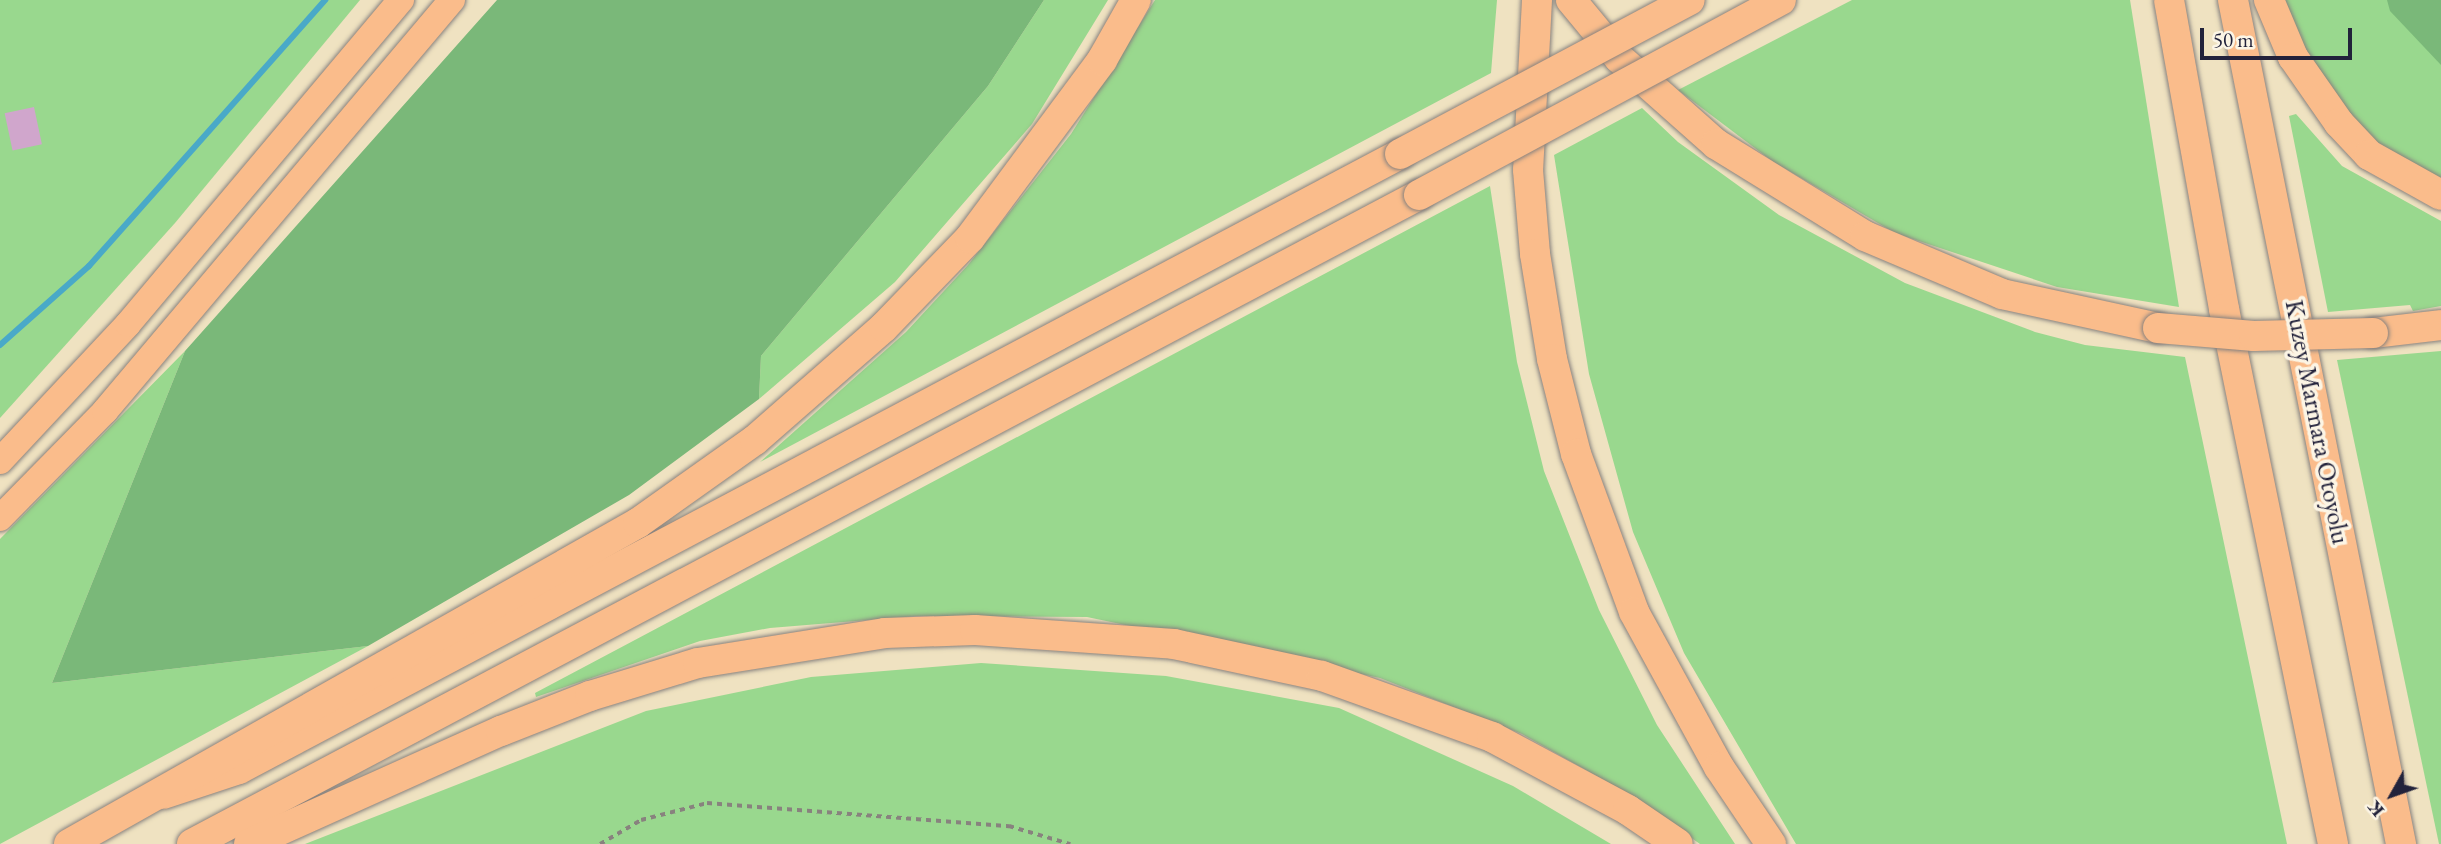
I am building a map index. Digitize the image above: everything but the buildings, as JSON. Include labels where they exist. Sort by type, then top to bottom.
[{"type":"highway","points":[[69,844],[163,794],[279,722],[638,523],[754,440],[884,327],[970,237],[1102,60],[1136,0]]},
{"type":"highway","points":[[1537,0],[1528,170],[1534,242],[1552,359],[1576,454],[1606,543],[1640,624],[1719,768],[1771,844]]},
{"type":"highway","points":[[1571,0],[1619,58],[1716,144],[1866,236],[2003,295],[2158,328],[2254,336],[2373,333],[2441,325]]},
{"type":"highway","points":[[163,794],[239,769],[1690,0]]},
{"type":"highway","points":[[192,844],[1419,195],[1781,0]]},
{"type":"highway","points":[[2169,0],[2224,309],[2333,844]]},
{"type":"highway","name":"Kuzey Marmara Otoyolu","points":[[2233,0],[2401,844]]},
{"type":"highway","points":[[2269,0],[2305,78],[2339,122],[2369,155],[2441,195]]},
{"type":"highway","points":[[249,844],[502,731],[590,696],[698,663],[885,633],[975,630],[1174,644],[1322,676],[1492,737],[1628,810],[1678,844]]},
{"type":"main road","points":[[0,461],[128,324],[401,0]]},
{"type":"main road","points":[[0,518],[105,411],[452,0]]},
{"type":"path","points":[[600,844],[641,820],[707,803],[1009,827],[1070,844]]},
{"type":"green space","points":[[0,0],[360,0],[175,223],[0,418]]},
{"type":"green space","points":[[497,0],[1044,0],[988,86],[761,356],[759,399],[629,495],[368,646],[52,683],[185,351]]},
{"type":"green space","points":[[1044,0],[1108,0],[1032,124],[895,282],[759,399],[761,356],[988,86]]},
{"type":"green space","points":[[1155,0],[1497,0],[1491,73],[760,462],[906,332],[968,265],[1071,134]]},
{"type":"green space","points":[[1852,0],[2130,0],[2179,307],[2057,287],[1895,233],[1772,161],[1678,90]]},
{"type":"green space","points":[[2280,0],[2441,0],[2441,180],[2373,140],[2318,85]]},
{"type":"green space","points":[[2387,0],[2441,0],[2441,65],[2390,11]]},
{"type":"green space","points":[[1642,108],[1678,142],[1779,215],[1905,283],[2035,332],[2085,345],[2185,357],[2287,844],[1796,844],[1684,653],[1633,532],[1589,374],[1554,155]]},
{"type":"green space","points":[[2296,114],[2342,166],[2441,221],[2441,306],[2413,311],[2410,305],[2328,312],[2289,116]]},
{"type":"green space","points":[[1490,186],[1517,362],[1544,471],[1599,610],[1657,725],[1735,844],[1700,844],[1632,796],[1522,734],[1380,678],[1087,617],[917,616],[770,628],[700,641],[536,697],[535,693]]},
{"type":"green space","points":[[185,351],[52,683],[368,646],[0,844],[0,539]]},
{"type":"green space","points":[[2441,351],[2441,844],[2439,844],[2337,360]]},
{"type":"green space","points":[[981,663],[1166,676],[1339,708],[1513,786],[1611,844],[305,844],[646,711],[811,677]]},
{"type":"waterway","points":[[0,345],[89,266],[325,0]]}]
